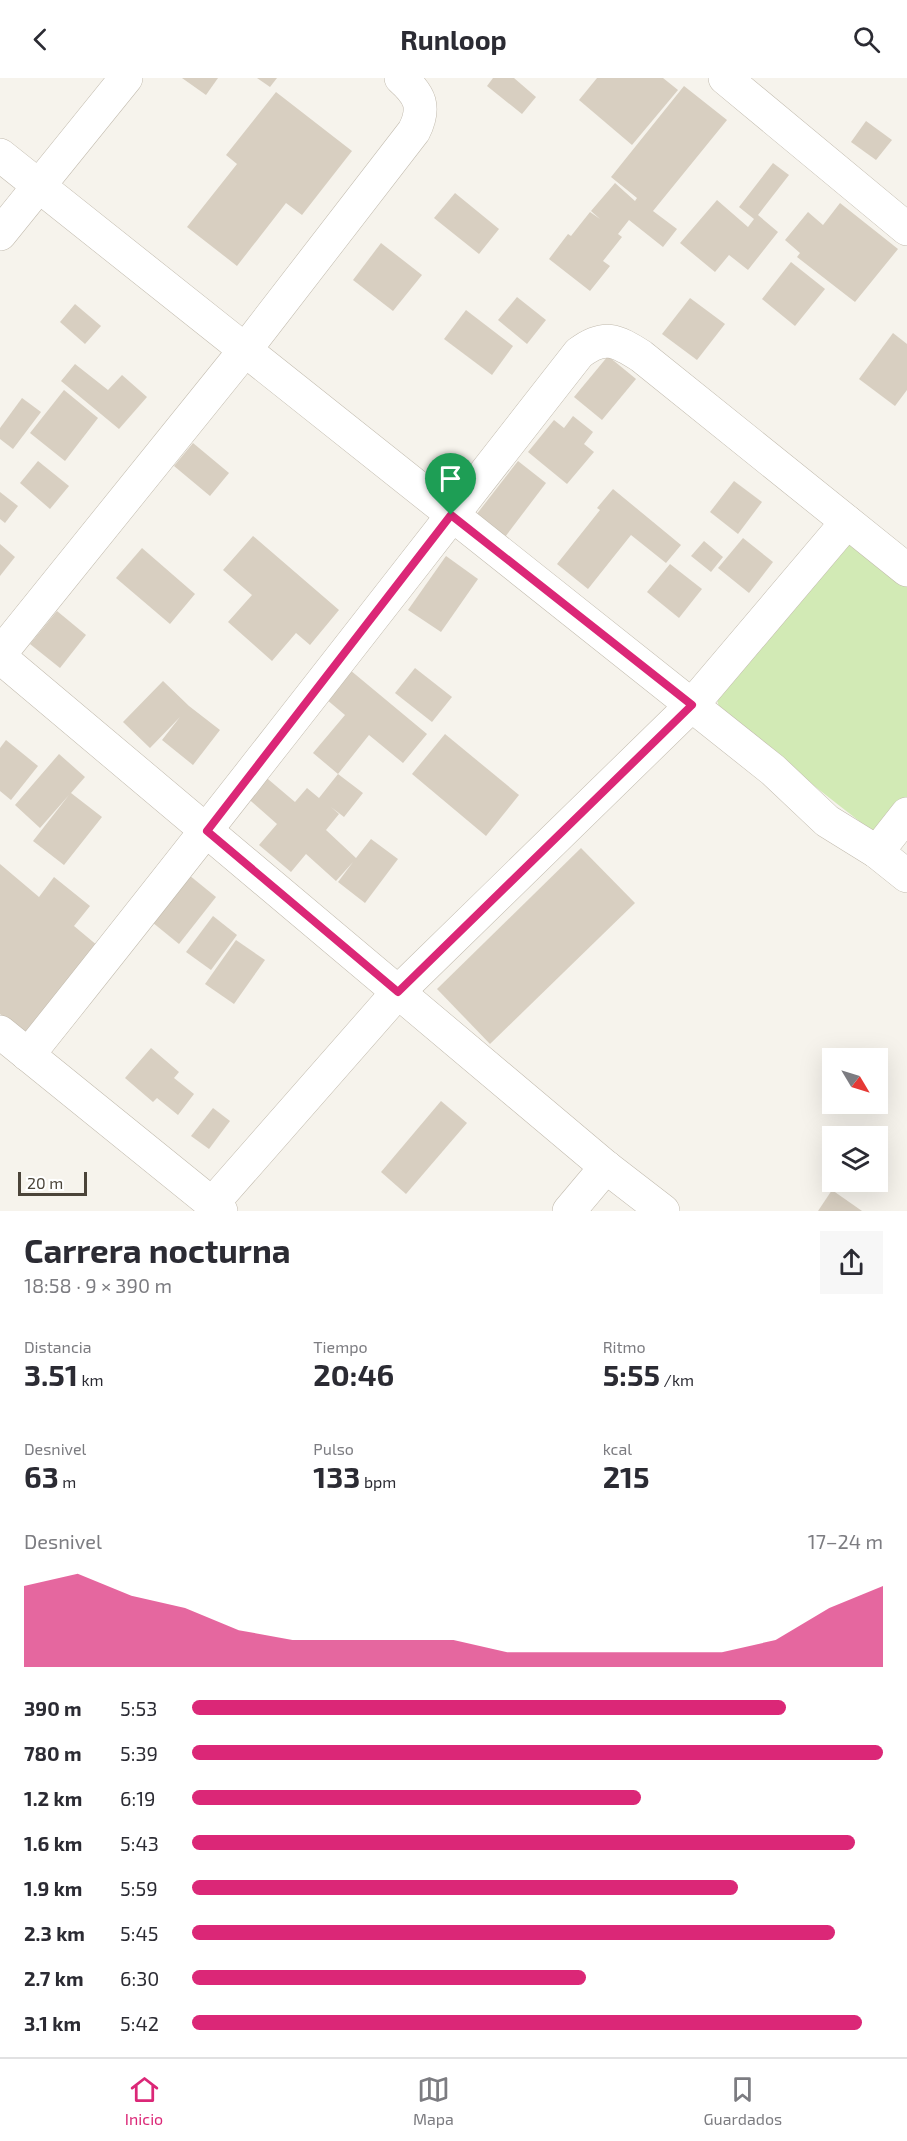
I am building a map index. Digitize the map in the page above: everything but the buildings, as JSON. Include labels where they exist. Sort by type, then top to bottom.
[{"type":"street","points":[[0,234],[126,78]]},
{"type":"street","points":[[401,78],[417,95],[421,108],[414,131],[245,350],[0,656],[606,1167],[663,1211]]},
{"type":"street","points":[[725,78],[907,230]]},
{"type":"street","points":[[0,155],[773,770],[827,821],[877,852],[907,876]]},
{"type":"street","points":[[27,1055],[207,831],[579,353],[589,345],[607,340],[623,344],[641,356],[907,570]]},
{"type":"street","points":[[0,1032],[217,1207],[398,992],[692,705],[847,522]]},
{"type":"street","points":[[877,852],[907,814]]},
{"type":"street","points":[[569,1211],[606,1167]]},
{"type":"green space","points":[[852,543],[907,582],[907,798],[875,831],[868,828],[726,717],[717,700],[846,546]]},
{"type":"route","points":[[451,515],[692,705],[398,992],[207,831],[451,515]]}]
